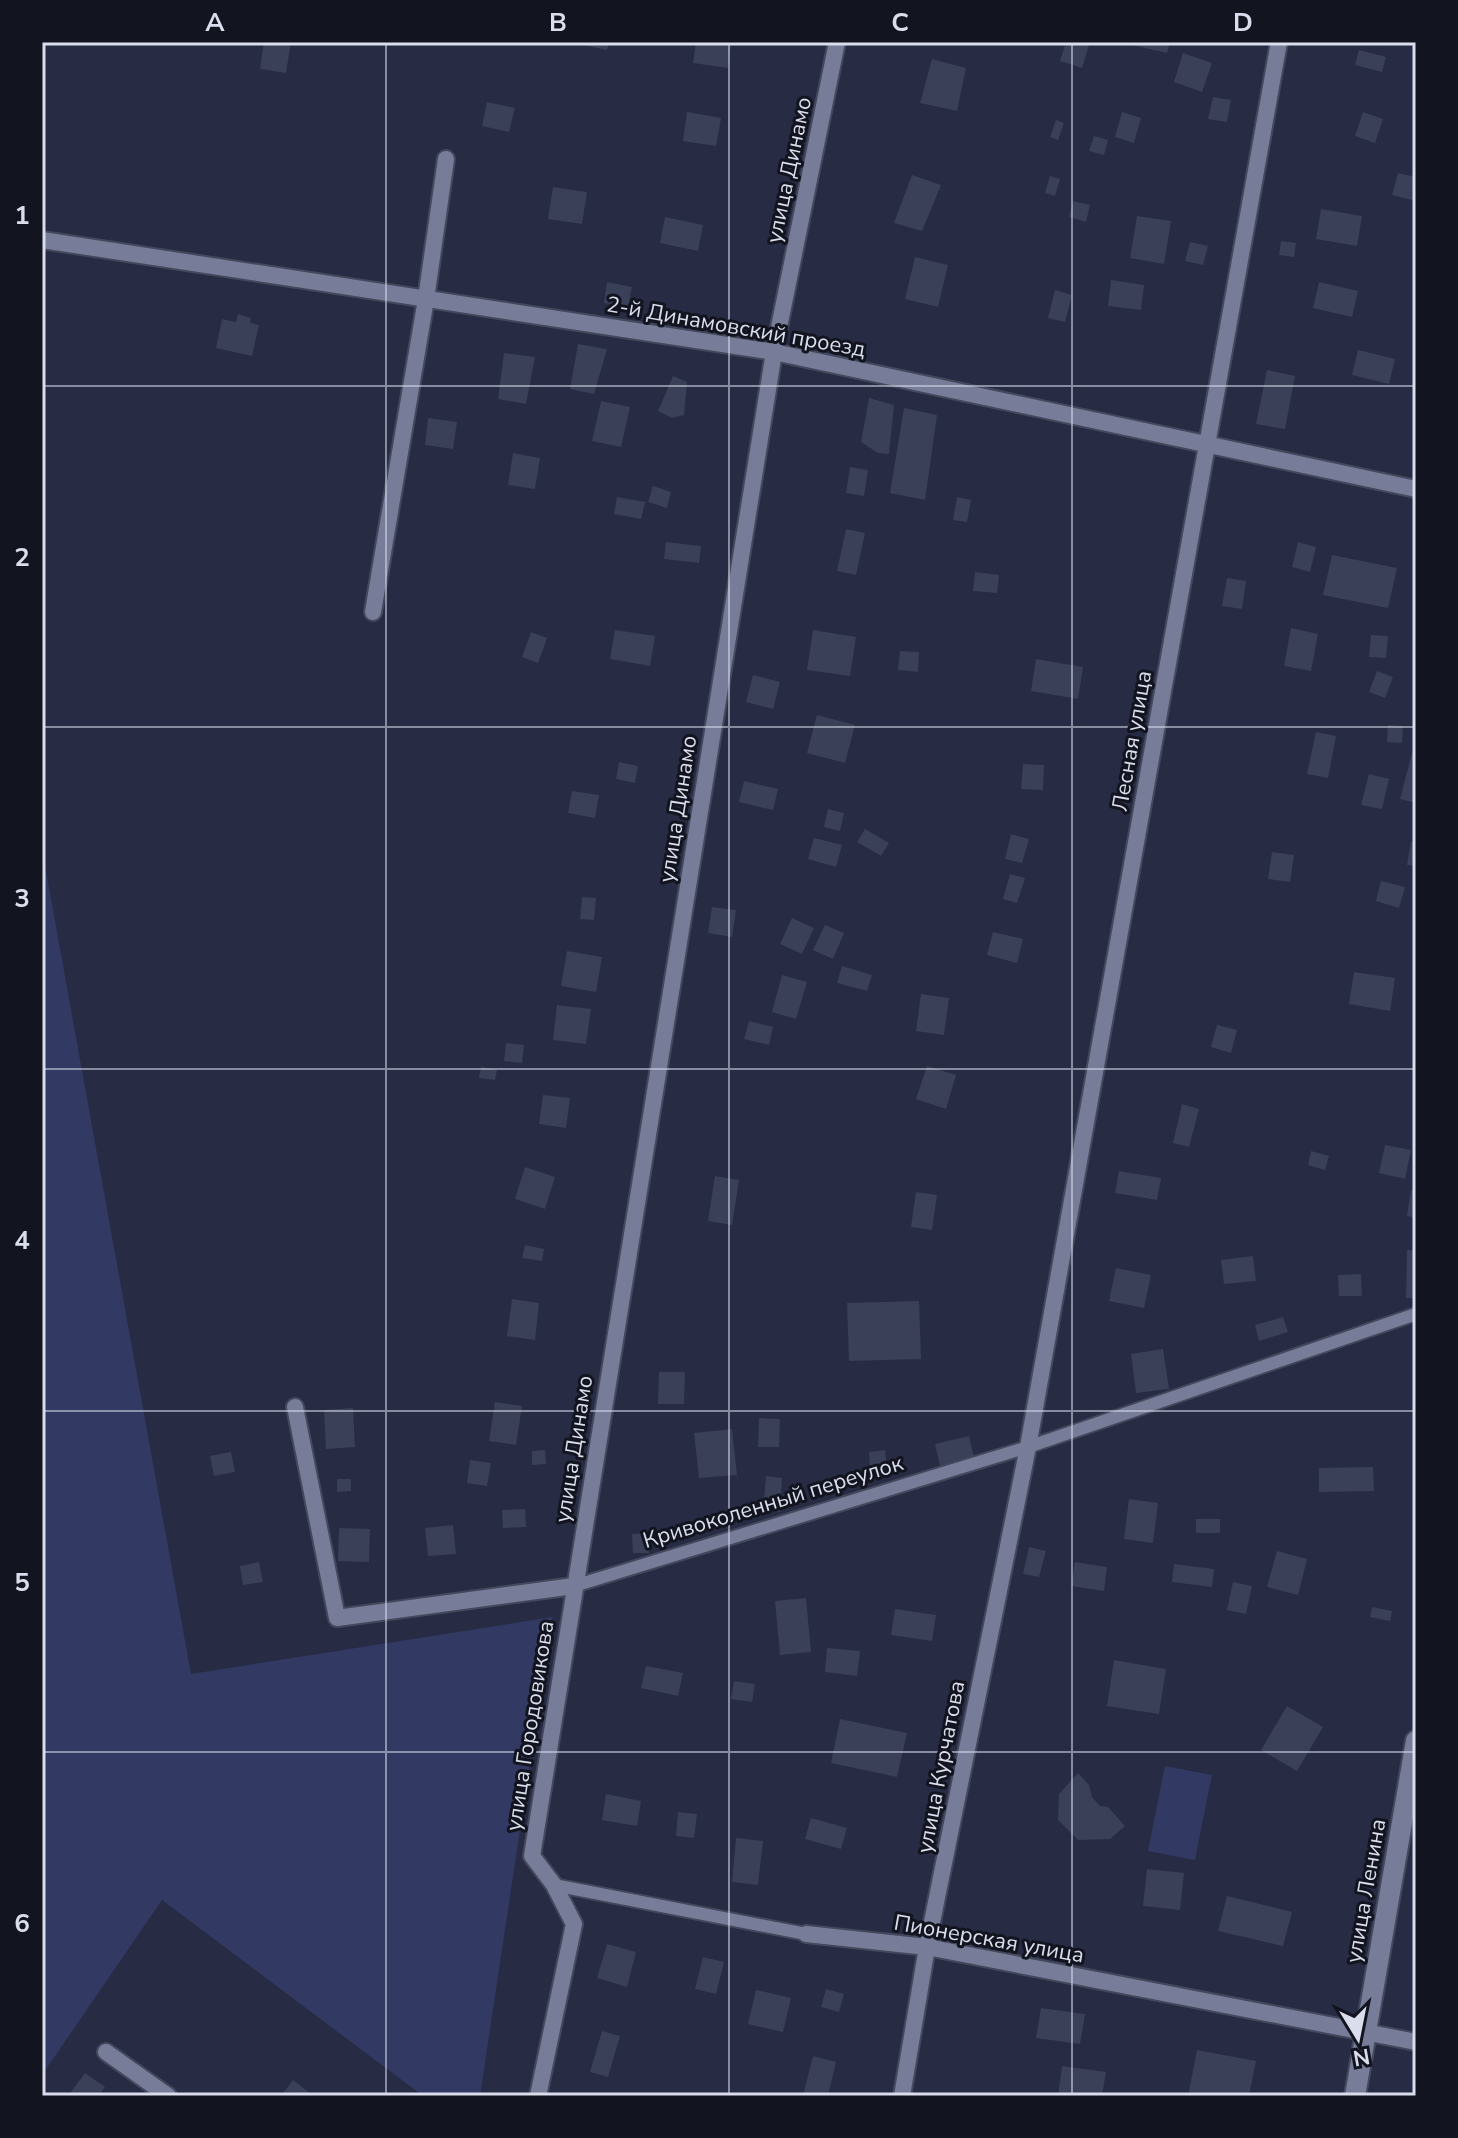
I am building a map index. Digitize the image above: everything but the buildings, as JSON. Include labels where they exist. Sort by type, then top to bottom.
[{"type":"street","name":"улица Динамо","points":[[574,1586],[774,352],[837,42]]},
{"type":"street","name":"Лесная улица","points":[[1028,1447],[1279,42]]},
{"type":"street","points":[[373,612],[426,299],[446,159]]},
{"type":"street","name":"2-й Динамовский проезд","points":[[42,240],[774,352],[1416,489]]},
{"type":"street","name":"Кривоколенный переулок","points":[[295,1407],[337,1618],[574,1586],[1028,1447],[1416,1314]]},
{"type":"street","name":"улица Курчатова","points":[[902,2096],[927,1947],[1028,1447]]},
{"type":"street","name":"улица Городовикова","points":[[538,2096],[574,1924],[554,1885],[532,1856],[574,1586]]},
{"type":"street","name":"улица Ленина","points":[[1355,2096],[1416,1741]]},
{"type":"street","name":"Пионерская улица","points":[[554,1885],[806,1934],[927,1947],[1416,2042]]},
{"type":"street","points":[[106,2052],[168,2096]]},
{"type":"shaded area","points":[[42,849],[191,1674],[552,1617],[480,2096],[423,2096],[162,1900],[42,2075]]},
{"type":"shaded area","points":[[1165,1766],[1212,1775],[1195,1860],[1148,1851]]}]
